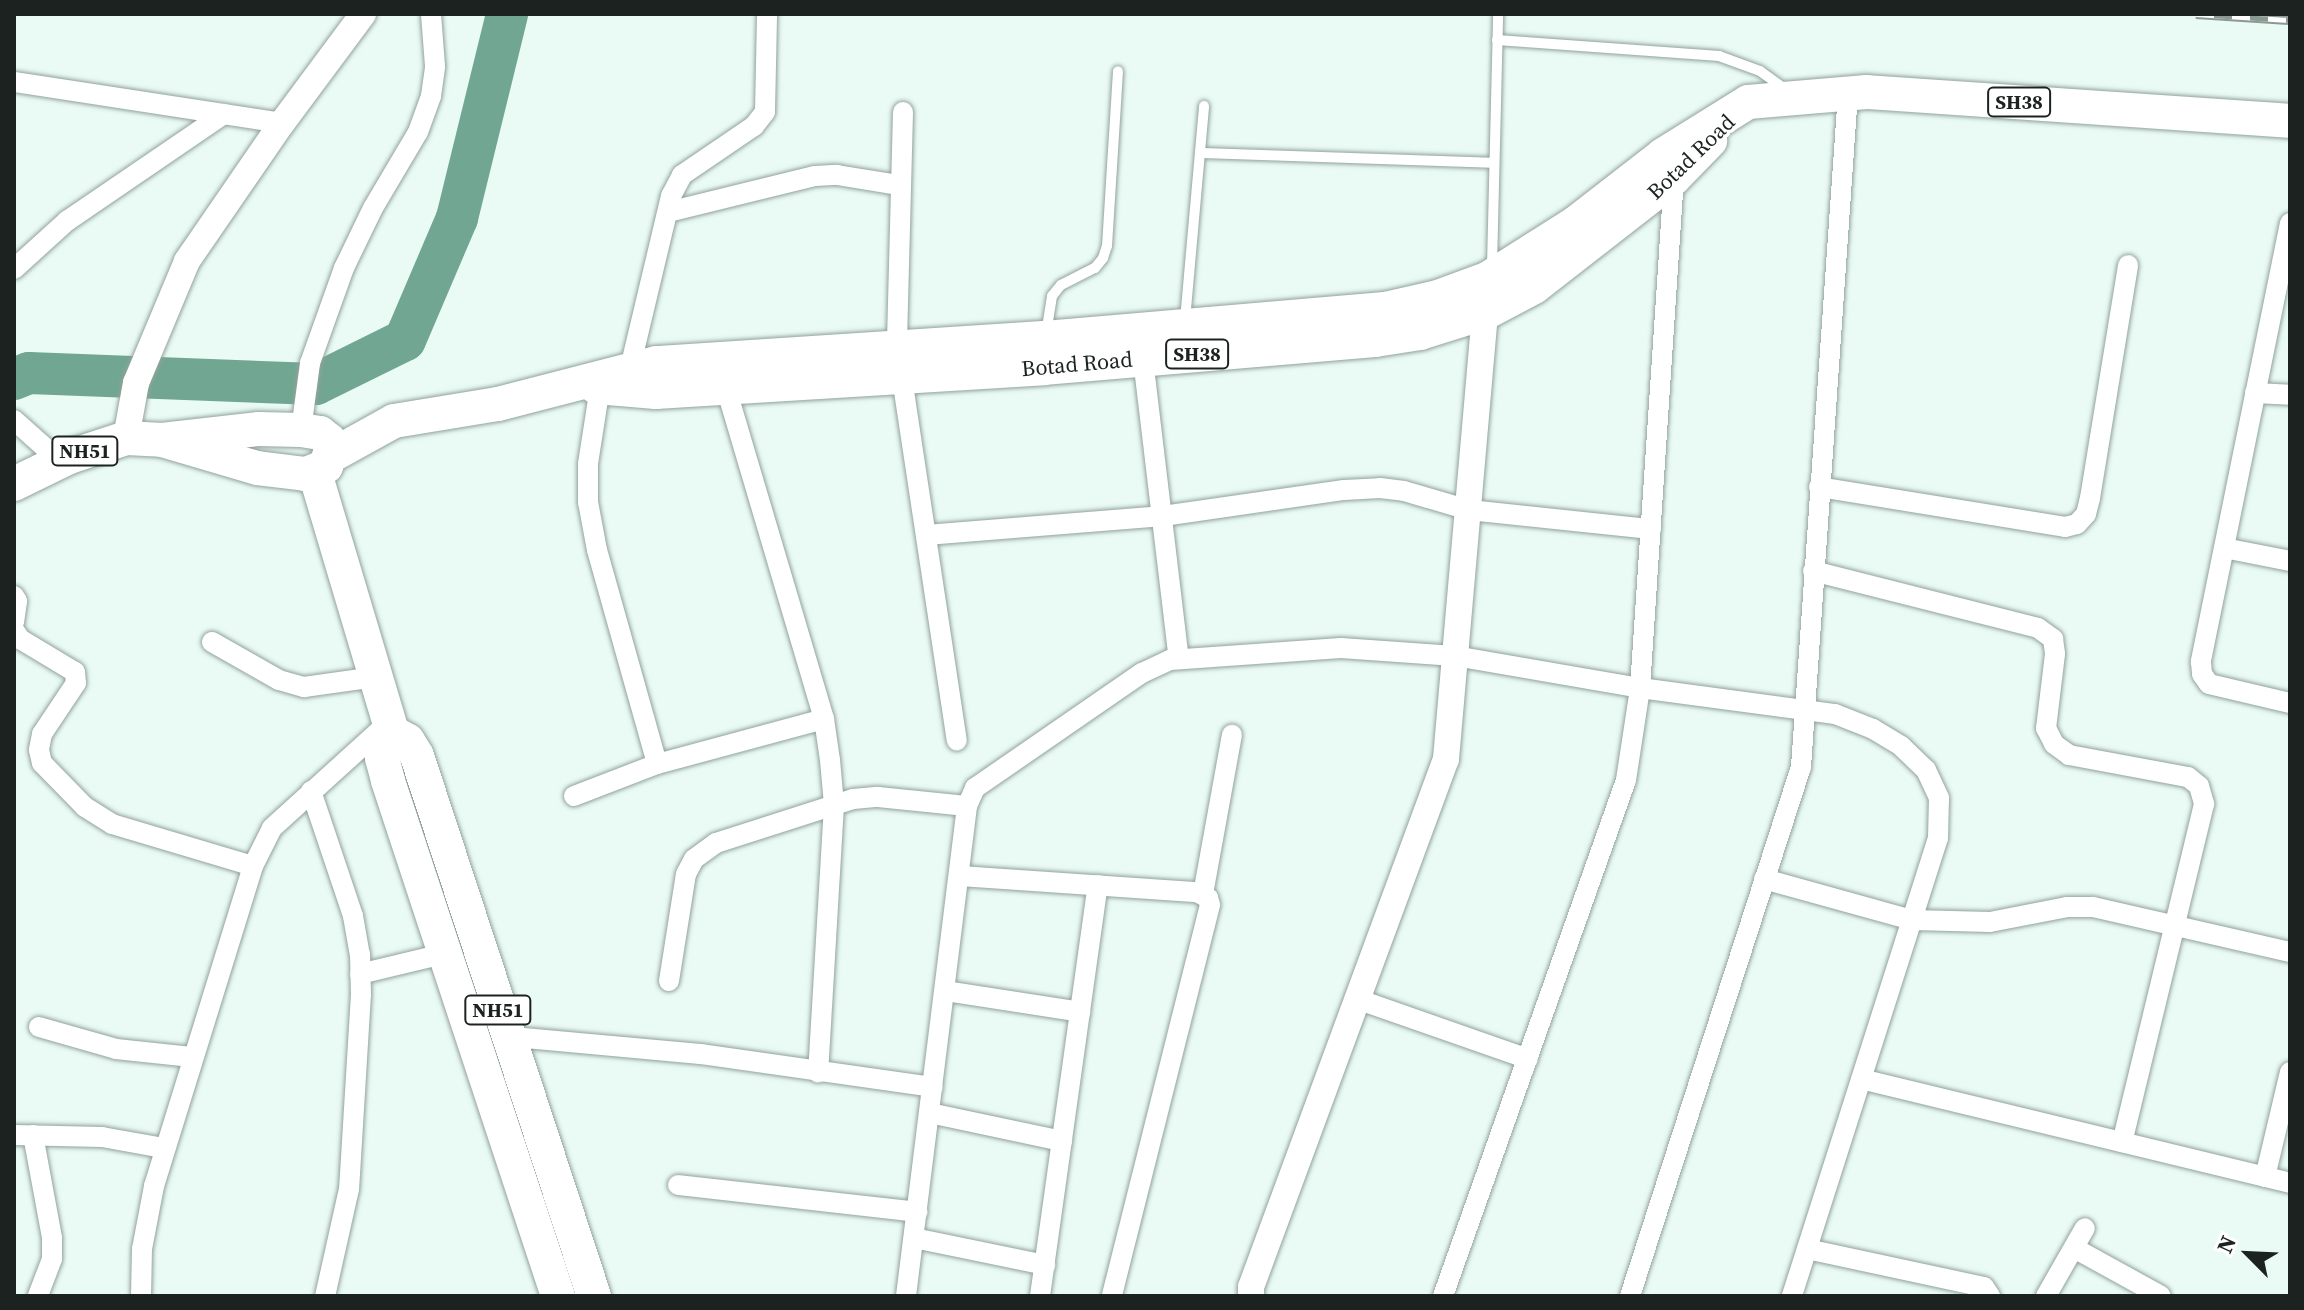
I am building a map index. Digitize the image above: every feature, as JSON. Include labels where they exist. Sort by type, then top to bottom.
[{"type":"main road","name":"Botad Road","points":[[316,448],[391,423],[584,386],[630,368],[671,361],[900,360],[1044,353],[1143,359],[1375,340],[1420,333],[1488,289],[1663,155],[1748,102],[1848,94],[2290,121]]},
{"type":"main road","name":"Botad Road","points":[[1044,353],[1184,326],[1385,309],[1488,289],[1534,287],[1674,178],[1748,102]]},
{"type":"main road","name":"Botad Road","points":[[584,386],[656,392],[726,388],[900,360]]},
{"type":"main road","name":"NH51","points":[[234,447],[259,429],[316,448]]},
{"type":"main road","name":"NH51","points":[[14,484],[60,461],[126,438],[234,447],[279,472],[316,448]]},
{"type":"main road","name":"NH51","points":[[316,448],[375,677],[391,727],[408,741],[417,756],[594,1296]]},
{"type":"main road","name":"NH51","points":[[391,727],[382,758],[443,954],[558,1296]]},
{"type":"street","points":[[126,438],[136,383],[187,261],[282,123],[363,14]]},
{"type":"street","points":[[316,448],[310,363],[344,268],[373,208],[418,132],[431,96],[435,66],[431,14]]},
{"type":"street","points":[[630,368],[668,212],[682,175],[754,126],[765,112],[767,14]]},
{"type":"street","points":[[14,82],[282,123]]},
{"type":"street","points":[[1630,1296],[1801,767],[1848,94]]},
{"type":"street","points":[[903,112],[899,185],[900,360],[957,740]]},
{"type":"street","points":[[14,269],[67,221],[224,114]]},
{"type":"street","points":[[668,212],[815,176],[837,175],[899,185]]},
{"type":"street","points":[[1443,1296],[1626,780],[1640,688],[1674,178]]},
{"type":"street","points":[[2290,223],[2201,662],[2202,674],[2209,684],[2290,703]]},
{"type":"street","points":[[1819,487],[2065,527],[2077,524],[2086,514],[2090,498],[2128,265]]},
{"type":"street","points":[[1251,1296],[1446,759],[1488,289]]},
{"type":"street","points":[[1143,359],[1179,659]]},
{"type":"street","points":[[584,386],[588,502],[597,550],[657,764]]},
{"type":"street","points":[[726,388],[824,719],[834,805],[818,1073]]},
{"type":"street","points":[[2255,393],[2290,395]]},
{"type":"street","points":[[14,420],[60,461]]},
{"type":"street","points":[[926,535],[1163,516],[1344,490],[1380,488],[1404,491],[1469,510],[1651,529]]},
{"type":"street","points":[[2224,548],[2290,561]]},
{"type":"street","points":[[1813,571],[2038,628],[2053,639],[2055,654],[2046,728],[2054,744],[2069,755],[2188,777],[2199,786],[2204,804],[2122,1142]]},
{"type":"street","points":[[14,596],[17,601],[14,622]]},
{"type":"street","points":[[14,630],[20,639],[75,672],[76,683],[42,734],[39,750],[42,763],[85,807],[112,824],[253,866]]},
{"type":"street","points":[[212,642],[279,680],[304,687],[375,677]]},
{"type":"street","points":[[906,1296],[967,806],[975,788],[1142,673],[1179,659],[1341,648],[1455,656],[1640,688],[1835,714],[1873,729],[1901,746],[1926,770],[1939,798],[1938,838],[1792,1296]]},
{"type":"street","points":[[574,796],[657,764],[824,719]]},
{"type":"street","points":[[141,1296],[142,1249],[164,1148],[253,866],[272,828],[311,791],[391,727]]},
{"type":"street","points":[[1112,1296],[1210,905],[1203,894],[1232,735]]},
{"type":"street","points":[[311,791],[353,916],[360,974],[349,1189],[325,1296]]},
{"type":"street","points":[[669,981],[686,874],[694,859],[716,843],[834,805],[878,797],[967,806]]},
{"type":"street","points":[[960,876],[1203,894]]},
{"type":"street","points":[[1764,879],[1912,920],[1990,922],[2067,907],[2093,907],[2290,952]]},
{"type":"street","points":[[1040,1296],[1098,885]]},
{"type":"street","points":[[360,974],[443,954]]},
{"type":"street","points":[[945,991],[1080,1012]]},
{"type":"street","points":[[1357,999],[1528,1059]]},
{"type":"street","points":[[39,1027],[116,1049],[192,1057]]},
{"type":"street","points":[[471,1034],[701,1054],[933,1087]]},
{"type":"street","points":[[2265,1177],[2290,1072]]},
{"type":"street","points":[[1861,1079],[2290,1183]]},
{"type":"street","points":[[930,1113],[1062,1141]]},
{"type":"street","points":[[38,1296],[52,1259],[52,1238],[23,1135],[102,1137],[164,1148]]},
{"type":"street","points":[[678,1185],[917,1212]]},
{"type":"street","points":[[2046,1296],[2085,1228]]},
{"type":"street","points":[[914,1238],[1045,1265]]},
{"type":"street","points":[[2074,1248],[2161,1296]]},
{"type":"street","points":[[1807,1249],[1984,1287],[1990,1296]]},
{"type":"lane","points":[[1488,289],[1498,14]]},
{"type":"lane","points":[[1497,40],[1719,56],[1760,71],[1796,98]]},
{"type":"lane","points":[[1044,353],[1052,296],[1061,285],[1095,268],[1103,258],[1118,71]]},
{"type":"lane","points":[[1184,326],[1204,106]]},
{"type":"lane","points":[[1200,153],[1494,163]]},
{"type":"waterway","points":[[14,379],[29,373],[316,384],[405,340],[457,218],[507,14]]},
{"type":"railway","points":[[2196,14],[2290,20]]}]
